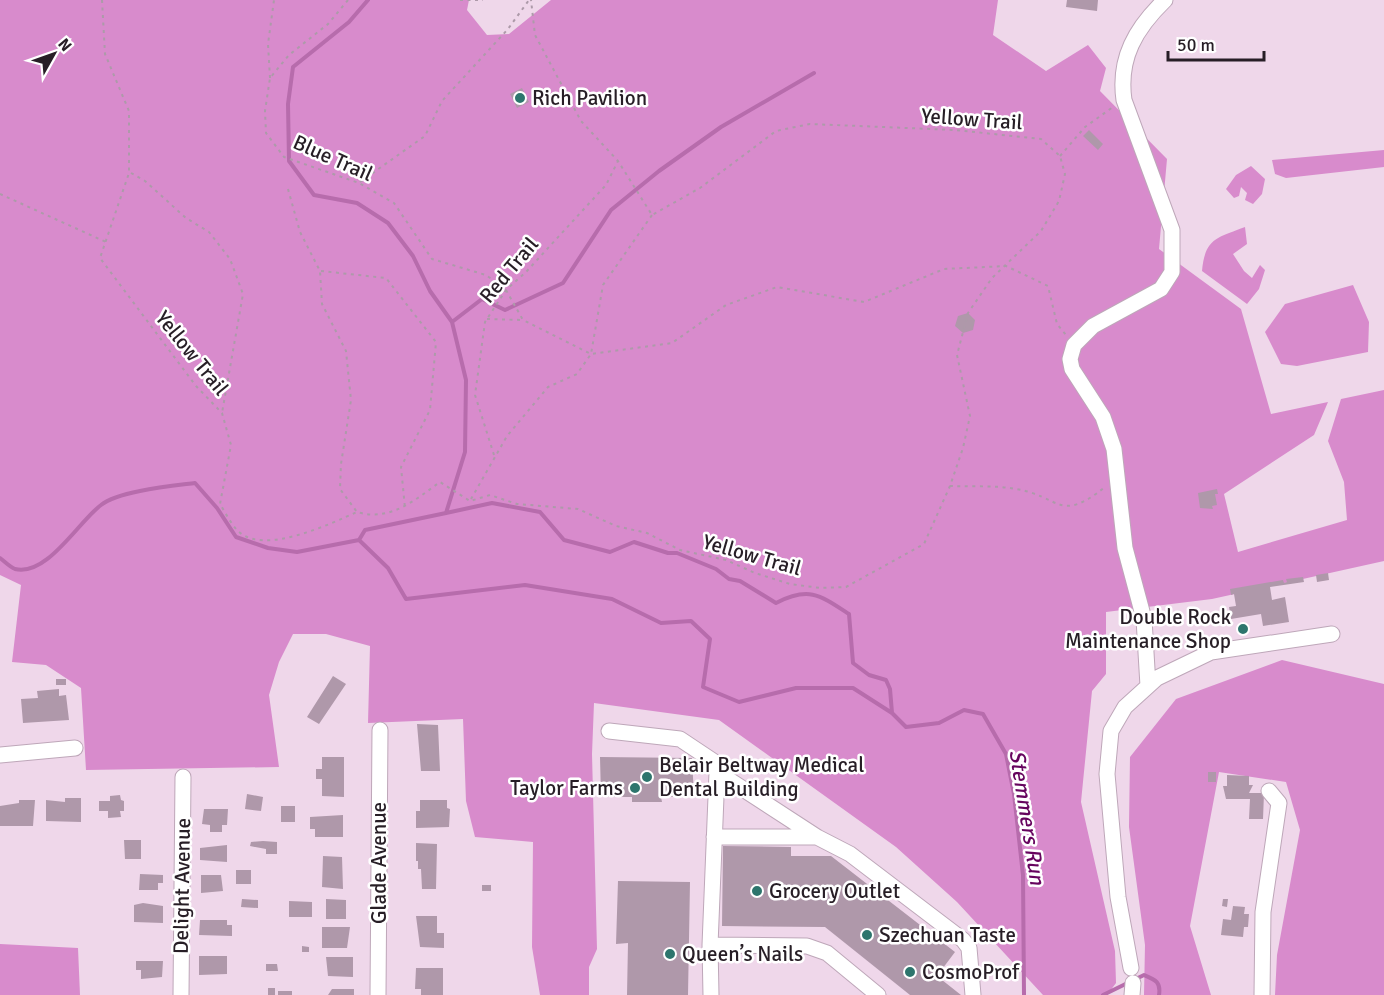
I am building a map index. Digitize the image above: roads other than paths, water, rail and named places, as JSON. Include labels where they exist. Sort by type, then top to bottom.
[{"type":"street","points":[[1148,686],[1144,619],[1125,548],[1114,449],[1106,424],[1072,369],[1070,359],[1074,345],[1093,326],[1161,289],[1172,272],[1172,230],[1124,100],[1123,69],[1129,46],[1141,26],[1165,0]]},
{"type":"street","points":[[1132,982],[1118,897],[1109,812],[1107,748],[1111,731],[1125,707],[1148,686],[1177,666],[1211,652],[1332,634]]},
{"type":"street","name":"Glade Avenue","points":[[378,995],[380,730]]},
{"type":"street","points":[[609,731],[680,740],[716,763],[710,945],[711,995]]},
{"type":"street","points":[[0,755],[75,748]]},
{"type":"street","points":[[717,772],[817,837],[850,855],[963,940],[969,948],[973,995]]},
{"type":"street","name":"Delight Avenue","points":[[180,995],[183,777]]},
{"type":"street","points":[[1262,995],[1263,912],[1279,803],[1269,791]]},
{"type":"street","points":[[714,837],[817,837]]},
{"type":"street","points":[[710,945],[807,946],[826,953],[878,995]]},
{"type":"waterway","name":"Stemmers Run","points":[[359,540],[365,530],[446,513],[465,452],[466,380],[452,322],[430,291],[413,256],[388,223],[357,203],[314,195],[289,161],[288,104],[293,67],[349,22],[368,0]]},
{"type":"waterway","points":[[452,322],[482,299],[505,310],[563,283],[611,210],[659,171],[721,127],[814,73]]},
{"type":"waterway","points":[[0,558],[15,569],[27,569],[39,565],[62,546],[92,513],[109,500],[146,490],[195,483],[217,508],[236,537],[268,548],[297,552],[359,540]]},
{"type":"waterway","name":"Stemmers Run","points":[[446,513],[492,503],[540,512],[564,540],[610,552],[634,542],[668,553],[677,553],[716,569],[729,579],[740,581],[776,603],[806,594],[822,598],[849,614],[853,663],[869,675],[886,680],[890,689],[892,713]]},
{"type":"waterway","name":"Stemmers Run","points":[[359,540],[388,568],[406,599],[525,585],[612,599],[661,623],[691,621],[710,639],[703,687],[739,702],[796,688],[853,688],[892,713],[906,727],[939,723],[964,710],[983,714],[1006,754],[1014,794],[1023,875],[1024,995]]},
{"type":"waterway","name":"Stemmers Run","points":[[1103,995],[1144,975],[1157,982],[1159,995]]},
{"type":"place","name":"Rich Pavilion","points":[[520,98]]},
{"type":"place","name":"Double Rock Maintenance Shop","points":[[1243,629]]},
{"type":"place","name":"Belair Beltway Medical Dental Building","points":[[647,777]]},
{"type":"place","name":"Taylor Farms","points":[[635,788]]},
{"type":"place","name":"Grocery Outlet","points":[[757,891]]},
{"type":"place","name":"Szechuan Taste","points":[[867,935]]},
{"type":"place","name":"Queen’s Nails","points":[[670,954]]},
{"type":"place","name":"CosmoProf","points":[[910,972]]}]
